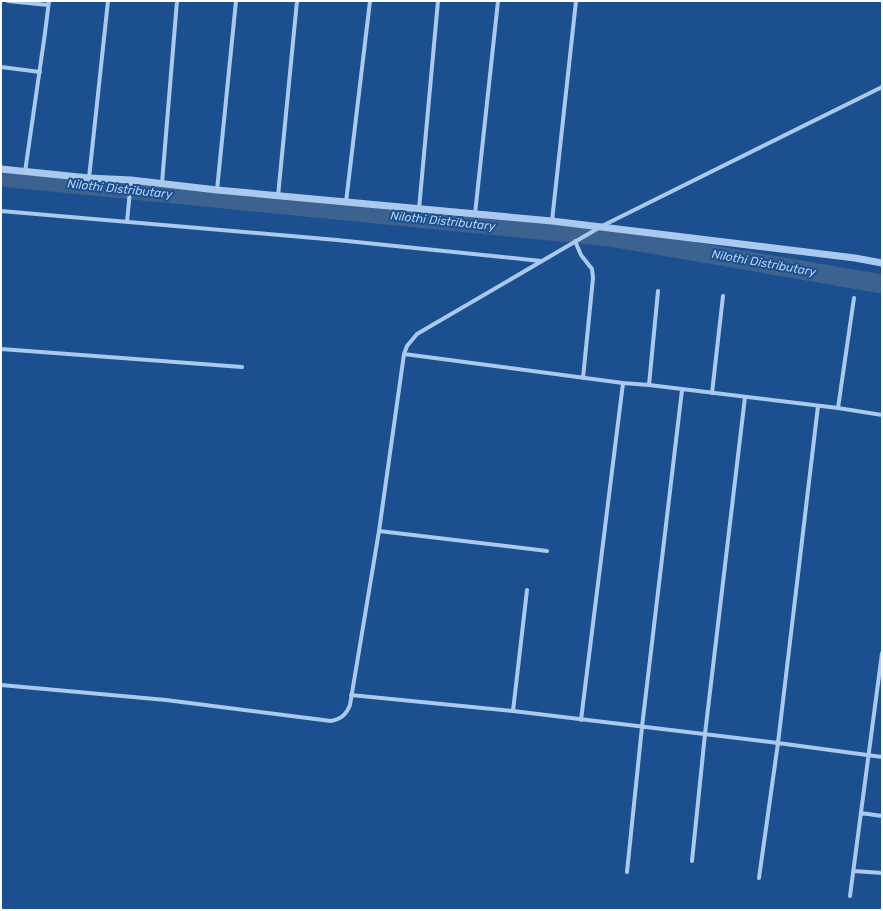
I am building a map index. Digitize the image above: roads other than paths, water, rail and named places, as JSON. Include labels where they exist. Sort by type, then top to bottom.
[{"type":"street","points":[[8,1],[49,3],[25,172]]},
{"type":"street","points":[[89,178],[108,1]]},
{"type":"street","points":[[162,183],[177,1]]},
{"type":"street","points":[[217,190],[236,1]]},
{"type":"street","points":[[278,196],[298,1]]},
{"type":"street","points":[[346,202],[370,1]]},
{"type":"street","points":[[419,209],[438,1]]},
{"type":"street","points":[[475,214],[498,1]]},
{"type":"street","points":[[552,221],[576,1]]},
{"type":"street","points":[[1,67],[40,72]]},
{"type":"street","points":[[1,685],[166,700],[331,721],[338,720],[347,713],[351,695],[379,531],[404,354],[411,340],[417,334],[601,227],[882,87]]},
{"type":"street","points":[[1,169],[89,178],[131,180],[278,196],[552,221],[855,258],[882,263]]},
{"type":"street","points":[[127,222],[131,180]]},
{"type":"street","points":[[1,211],[337,240],[542,261]]},
{"type":"street","points":[[576,241],[581,255],[592,269],[593,278],[583,378]]},
{"type":"street","points":[[649,385],[658,291]]},
{"type":"street","points":[[712,393],[723,296]]},
{"type":"street","points":[[838,408],[854,298]]},
{"type":"street","points":[[1,349],[242,367]]},
{"type":"street","points":[[404,354],[623,383],[838,408],[882,415]]},
{"type":"street","points":[[581,720],[623,383]]},
{"type":"street","points":[[627,872],[642,727],[682,390]]},
{"type":"street","points":[[692,861],[705,734],[746,397]]},
{"type":"street","points":[[759,878],[778,743],[818,406]]},
{"type":"street","points":[[379,531],[547,551]]},
{"type":"street","points":[[513,712],[527,590]]},
{"type":"street","points":[[850,896],[869,755],[880,692],[882,653]]},
{"type":"street","points":[[351,695],[705,734],[882,757]]},
{"type":"street","points":[[861,813],[882,816]]},
{"type":"street","points":[[854,871],[882,874]]},
{"type":"waterway","name":"Nilothi Distributary","points":[[1,177],[610,237],[882,284]]}]
